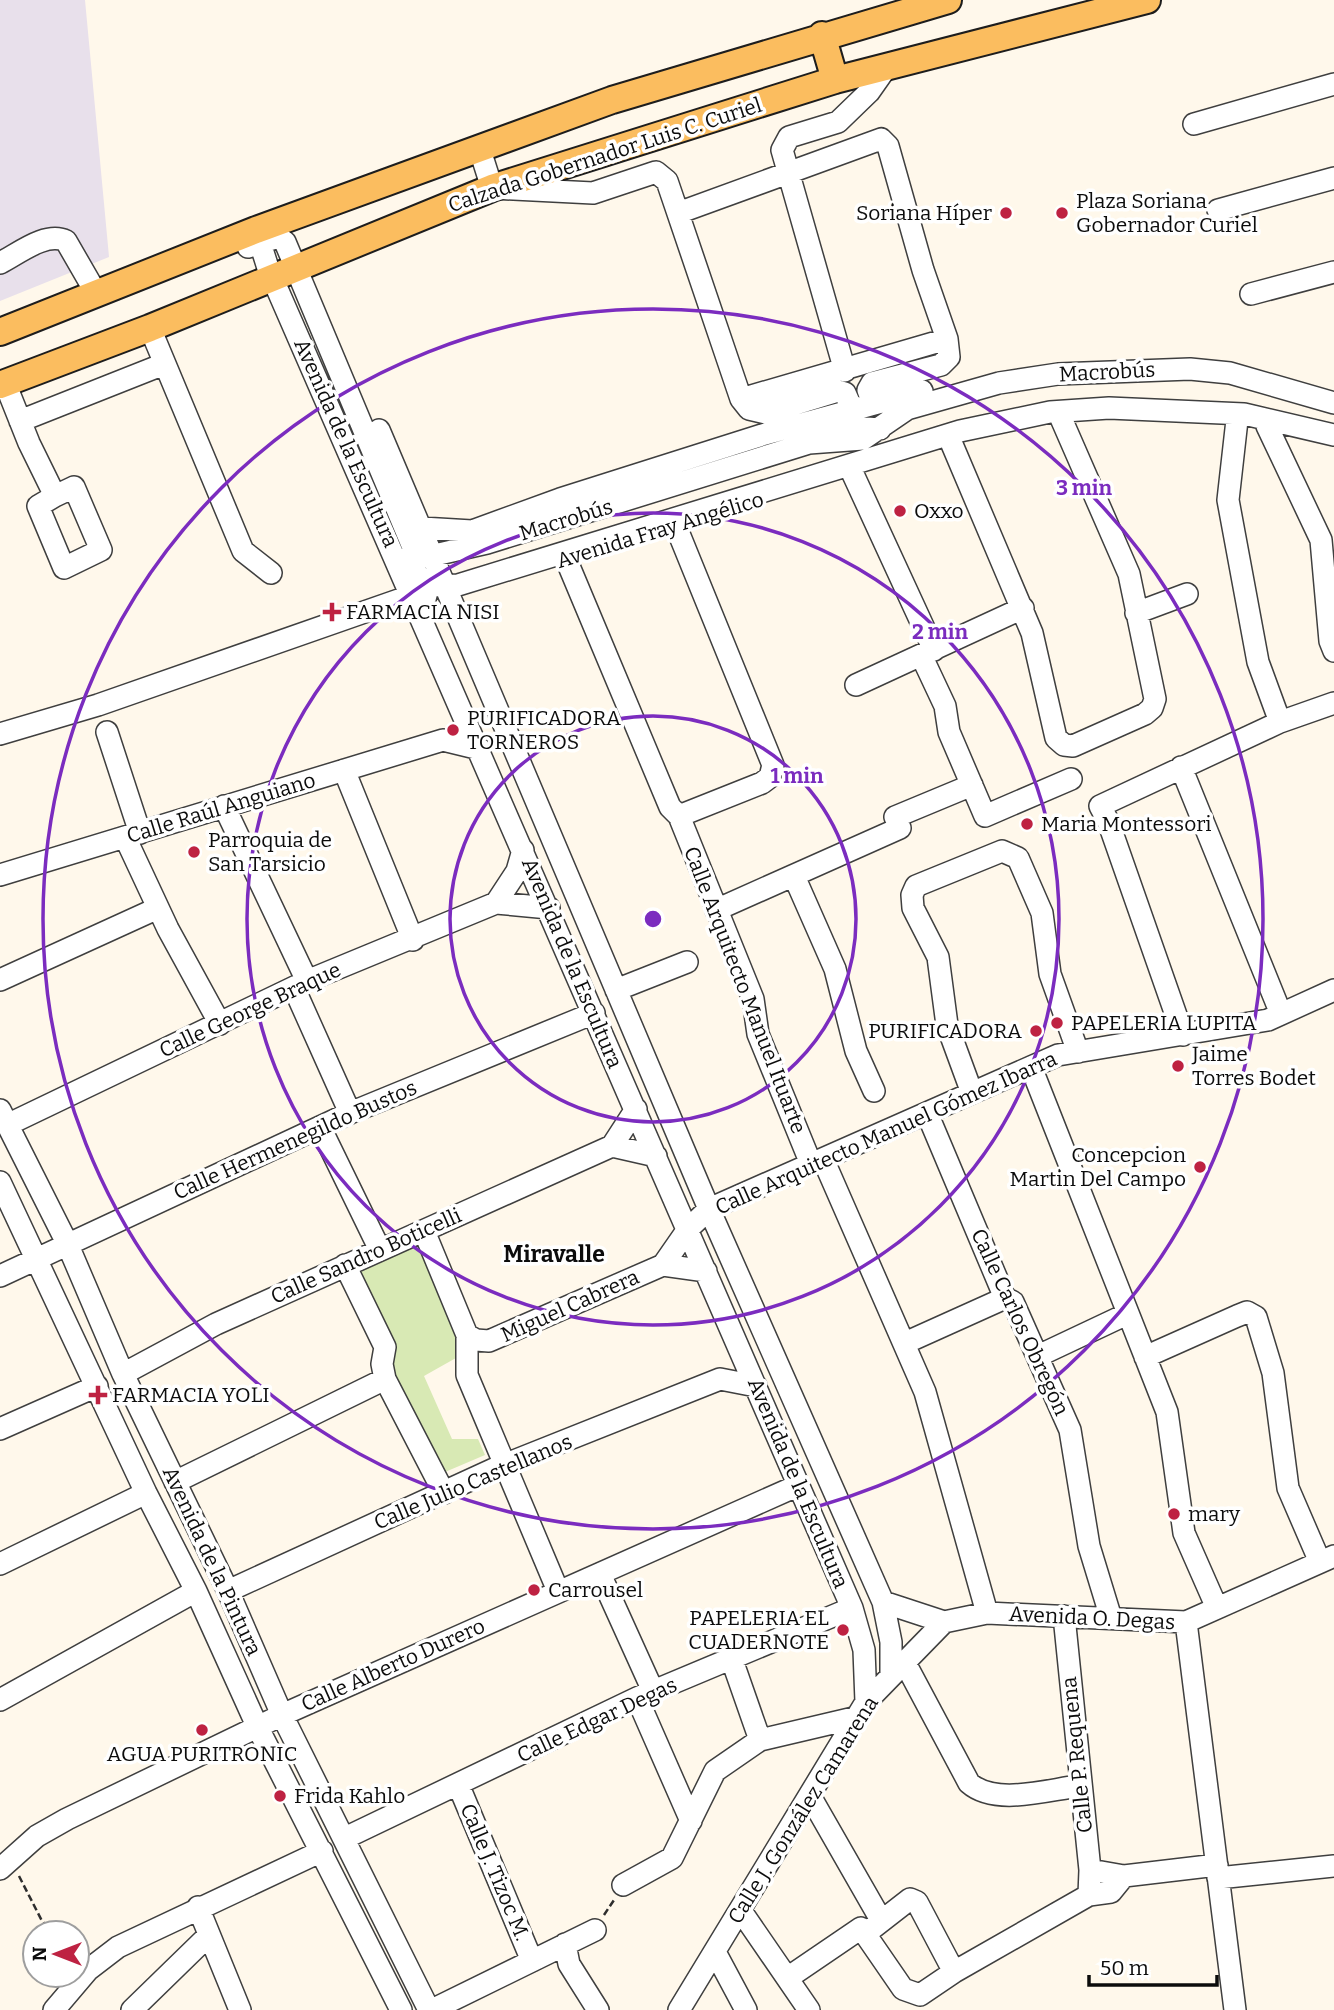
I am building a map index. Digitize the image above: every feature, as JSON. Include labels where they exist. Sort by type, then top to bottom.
[{"type":"main road","points":[[0,332],[96,293],[258,236],[290,218],[612,100],[822,35],[948,0]]},
{"type":"main road","name":"Calzada Gobernador Luis C. Curiel","points":[[2,381],[150,328],[286,270],[492,188],[835,80],[1147,0]]},
{"type":"main road","points":[[822,35],[835,80]]},
{"type":"street","points":[[845,371],[782,150],[789,137],[838,122],[869,92],[888,65]]},
{"type":"street","points":[[1194,124],[1334,84]]},
{"type":"street","points":[[678,213],[881,139],[888,146],[923,270],[947,339],[949,357],[946,362],[872,383],[862,407]]},
{"type":"street","points":[[479,147],[492,188],[593,193],[656,172],[667,181],[741,399],[749,409],[765,413],[838,390],[862,407]]},
{"type":"street","points":[[1218,210],[1334,178]]},
{"type":"street","name":"Avenida de la Escultura","points":[[290,218],[286,270],[404,533],[413,595],[852,1608],[864,1650],[862,1710]]},
{"type":"street","points":[[0,344],[258,236],[278,237],[285,242],[286,270],[2,381],[55,496]]},
{"type":"street","points":[[0,263],[48,238],[58,237],[66,241],[96,293]]},
{"type":"street","name":"Avenida de la Escultura","points":[[286,270],[404,533]]},
{"type":"street","points":[[1251,294],[1334,272]]},
{"type":"street","points":[[150,328],[243,551],[271,573]]},
{"type":"street","points":[[741,399],[845,371],[947,339]]},
{"type":"street","points":[[404,533],[472,531],[560,499],[862,407],[993,376],[1118,357],[1196,359],[1268,369],[1334,388]]},
{"type":"street","points":[[20,421],[164,364]]},
{"type":"street","name":"Macrobús","points":[[431,552],[525,532],[809,443],[863,439],[907,409],[970,390],[1032,377],[1087,372],[1191,369],[1230,373],[1334,403]]},
{"type":"street","points":[[877,429],[1000,393],[1037,386],[1115,379],[1164,380],[1237,387],[1334,418]]},
{"type":"street","name":"Macrobús","points":[[446,591],[458,585],[960,431],[1050,412],[1133,408],[1244,414],[1334,435]]},
{"type":"street","name":"Avenida Fray Angélico","points":[[0,734],[98,705],[413,595],[446,591],[566,559],[951,442],[1060,416],[1132,414],[1237,420],[1334,441]]},
{"type":"street","points":[[951,442],[1032,632],[1056,738],[1064,745],[1073,746],[1152,708],[1155,699],[1129,574],[1060,416]]},
{"type":"street","points":[[1237,420],[1228,500],[1258,662],[1280,722]]},
{"type":"street","points":[[1267,426],[1297,495],[1321,540],[1330,641],[1334,651]]},
{"type":"street","points":[[852,472],[928,654],[945,706],[949,732],[985,816],[1071,779]]},
{"type":"street","points":[[74,487],[101,550],[64,568],[38,506],[55,496],[74,487]]},
{"type":"street","name":"Calle Arquitecto Manuel Ituarte","points":[[675,524],[773,765],[770,777],[762,783],[680,816]]},
{"type":"street","points":[[404,533],[415,552],[426,557],[431,552]]},
{"type":"street","points":[[404,533],[415,574],[429,585],[446,591]]},
{"type":"street","name":"Avenida de la Escultura","points":[[431,552],[709,1209],[883,1602],[897,1667]]},
{"type":"street","name":"Calle Arquitecto Manuel Ituarte","points":[[566,559],[670,807],[680,816],[753,999],[758,1034],[905,1343],[925,1392],[987,1613]]},
{"type":"street","points":[[1136,613],[1187,594]]},
{"type":"street","points":[[856,685],[1023,608]]},
{"type":"street","points":[[1183,1035],[1108,821],[1100,806],[1280,722],[1334,704]]},
{"type":"street","points":[[463,710],[443,740],[480,749]]},
{"type":"street","points":[[107,732],[133,835],[158,908],[220,1024]]},
{"type":"street","name":"Calle Raúl Anguiano","points":[[0,876],[443,740]]},
{"type":"street","points":[[1181,767],[1281,1014]]},
{"type":"street","points":[[344,771],[413,940]]},
{"type":"street","points":[[716,910],[900,828],[895,817],[972,785]]},
{"type":"street","points":[[225,806],[350,1112]]},
{"type":"street","points":[[496,903],[509,887],[523,850]]},
{"type":"street","points":[[972,1093],[947,1025],[938,957],[913,908],[912,895],[916,886],[1002,851],[1018,858],[1042,914],[1050,974],[1078,1052]]},
{"type":"street","points":[[794,876],[835,968],[856,1051],[874,1091]]},
{"type":"street","name":"Calle George Braque","points":[[4,1117],[220,1024],[300,985],[496,903],[549,908]]},
{"type":"street","points":[[0,980],[158,908]]},
{"type":"street","points":[[616,990],[687,962]]},
{"type":"street","name":"Calle Arquitecto Manuel Gómez Ibarra","points":[[688,1229],[709,1209],[1058,1055],[1242,1026],[1281,1014],[1334,990]]},
{"type":"street","name":"Calle Hermenegildo Bustos","points":[[0,1276],[350,1112],[594,1013]]},
{"type":"street","points":[[1031,1067],[1167,1412],[1184,1533],[1217,1608]]},
{"type":"street","points":[[636,1109],[612,1146],[656,1156]]},
{"type":"street","name":"Calle Carlos Obregón","points":[[927,1113],[1005,1298],[1013,1302],[1070,1430],[1089,1546],[1111,1618]]},
{"type":"street","name":"Avenida de la Pintura","points":[[4,1117],[67,1243],[124,1374],[228,1591],[282,1715],[431,2010]]},
{"type":"street","points":[[320,1127],[379,1248]]},
{"type":"street","name":"Calle Sandro Boticelli","points":[[124,1374],[216,1324],[379,1248],[424,1231],[612,1146]]},
{"type":"street","name":"Avenida de la Pintura","points":[[0,1182],[146,1493],[196,1591],[258,1728],[401,2010]]},
{"type":"street","name":"Miguel Cabrera","points":[[663,1265],[688,1229]]},
{"type":"street","points":[[424,1231],[471,1338],[467,1375],[558,1591]]},
{"type":"street","points":[[345,1265],[385,1348],[382,1364],[385,1379],[443,1493]]},
{"type":"street","name":"Miguel Cabrera","points":[[471,1338],[489,1341],[663,1265],[706,1271]]},
{"type":"street","points":[[905,1343],[1005,1298]]},
{"type":"street","points":[[1146,1357],[1247,1312],[1256,1317],[1273,1373],[1288,1488],[1327,1559]]},
{"type":"street","points":[[1038,1356],[1127,1314]]},
{"type":"street","points":[[736,1341],[720,1379],[756,1386]]},
{"type":"street","points":[[175,1482],[385,1379]]},
{"type":"street","name":"Calle Julio Castellanos","points":[[228,1591],[505,1465],[720,1379]]},
{"type":"street","points":[[0,1429],[97,1386]]},
{"type":"street","name":"Calle Alberto Durero","points":[[5,1864],[37,1836],[67,1819],[282,1715],[799,1485]]},
{"type":"street","points":[[0,1564],[146,1493]]},
{"type":"street","name":"Avenida O. Degas","points":[[883,1602],[944,1622],[987,1613],[1186,1622],[1327,1559]]},
{"type":"street","points":[[600,1574],[691,1821]]},
{"type":"street","points":[[0,1700],[196,1591]]},
{"type":"street","name":"Calle Edgar Degas","points":[[345,1838],[645,1695],[852,1608]]},
{"type":"street","name":"Calle P. Requena","points":[[1064,1616],[1079,1786],[1090,1870],[1089,1895]]},
{"type":"street","name":"Calle J. González Camarena","points":[[679,2010],[862,1710],[897,1667],[944,1622]]},
{"type":"street","points":[[1186,1622],[1235,2010]]},
{"type":"street","points":[[732,1660],[760,1740]]},
{"type":"street","points":[[897,1667],[969,1783],[979,1792],[999,1795],[1079,1786]]},
{"type":"street","points":[[623,1885],[672,1858],[715,1771],[760,1740],[862,1710]]},
{"type":"street","name":"Calle J. Tizoc M.","points":[[458,1784],[531,1961]]},
{"type":"street","points":[[810,1796],[903,1989],[911,1994],[920,1995],[954,1972],[1089,1895],[1111,1892],[1124,1877]]},
{"type":"street","points":[[54,2010],[88,1970],[118,1947],[198,1907],[322,1851]]},
{"type":"street","points":[[1090,1870],[1124,1877],[1334,1866]]},
{"type":"street","points":[[789,1977],[861,1928],[873,1927],[910,1899],[917,1902],[954,1972]]},
{"type":"street","points":[[198,1907],[240,2010]]},
{"type":"street","points":[[740,1911],[789,1977],[809,2010]]},
{"type":"street","points":[[431,2010],[595,1930]]},
{"type":"street","points":[[138,2004],[208,1936]]},
{"type":"street","points":[[565,1944],[569,1964],[598,2010]]},
{"type":"street","points":[[715,1952],[746,2010]]},
{"type":"path","points":[[5,1864],[41,1919]]},
{"type":"path","points":[[595,1930],[623,1885]]},
{"type":"shaded area","points":[[0,0],[85,0],[109,257],[0,301]]},
{"type":"green space","points":[[416,1236],[463,1354],[424,1376],[452,1439],[478,1439],[485,1455],[438,1475],[385,1365],[351,1265]]},
{"type":"place","name":"Soriana Híper","points":[[1006,213]]},
{"type":"place","name":"Plaza Soriana Gobernador Curiel","points":[[1062,213]]},
{"type":"place","name":"Oxxo","points":[[900,511]]},
{"type":"place","name":"FARMACIA NISI","points":[[332,612]]},
{"type":"place","name":"PURIFICADORA TORNEROS","points":[[453,730]]},
{"type":"place","name":"Maria Montessori","points":[[1027,824]]},
{"type":"place","name":"Parroquia de San Tarsicio","points":[[194,852]]},
{"type":"place","name":"PAPELERIA LUPITA","points":[[1057,1023]]},
{"type":"place","name":"PURIFICADORA","points":[[1036,1031]]},
{"type":"place","name":"Jaime Torres Bodet","points":[[1178,1066]]},
{"type":"place","name":"Concepcion Martin Del Campo","points":[[1200,1167]]},
{"type":"place","name":"FARMACIA YOLI","points":[[98,1395]]},
{"type":"place","name":"mary","points":[[1174,1514]]},
{"type":"place","name":"Carrousel","points":[[534,1590]]},
{"type":"place","name":"PAPELERIA EL CUADERNOTE","points":[[843,1630]]},
{"type":"place","name":"AGUA PURITRONIC","points":[[202,1730]]},
{"type":"place","name":"Frida Kahlo","points":[[280,1796]]},
{"type":"district","name":"Miravalle","points":[[554,1254]]}]
